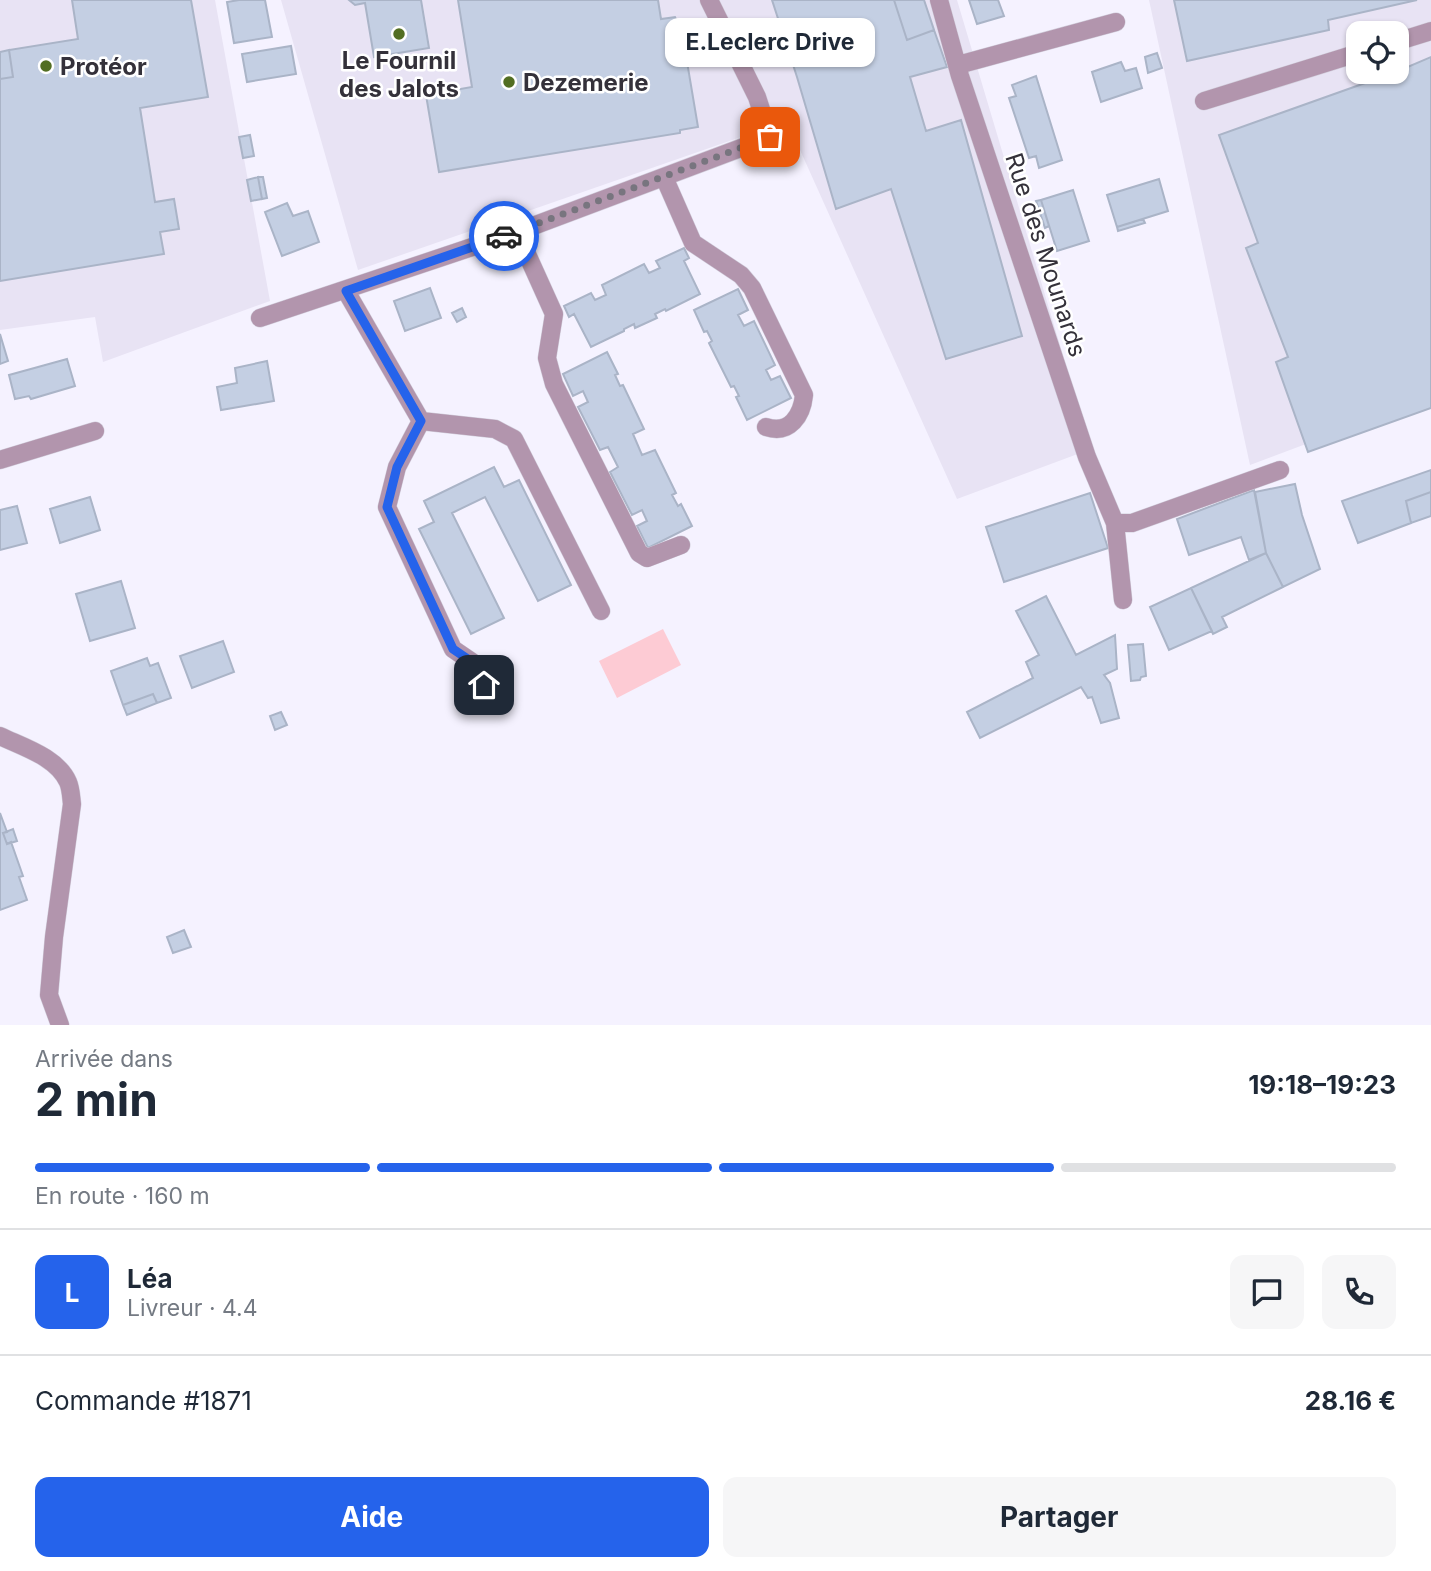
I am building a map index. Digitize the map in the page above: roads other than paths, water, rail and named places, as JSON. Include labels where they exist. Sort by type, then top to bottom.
[{"type":"street","points":[[260,318],[517,232],[770,137],[757,97],[709,0]]},
{"type":"street","name":"Rue des Mounards","points":[[939,0],[957,65],[1087,457],[1115,523],[1124,600]]},
{"type":"street","points":[[957,65],[1116,22]]},
{"type":"street","points":[[1409,38],[1431,31]]},
{"type":"street","points":[[1203,101],[1346,58]]},
{"type":"street","points":[[664,177],[694,243],[741,275],[752,288],[804,395],[803,410],[794,421],[785,428],[773,430],[766,427]]},
{"type":"street","points":[[517,232],[554,314],[547,358],[554,384],[639,553],[647,558],[681,545]]},
{"type":"street","points":[[346,291],[421,421]]},
{"type":"street","points":[[421,421],[495,429],[514,439],[601,611]]},
{"type":"street","points":[[421,421],[397,467],[387,507],[453,649],[472,662],[484,685]]},
{"type":"street","points":[[0,460],[95,431]]},
{"type":"street","points":[[1115,523],[1132,523],[1280,470]]},
{"type":"street","points":[[0,736],[51,762],[69,784],[72,804],[49,995],[60,1025]]},
{"type":"place","name":"Le Fournil des Jalots","points":[[399,34]]},
{"type":"place","name":"Protéor","points":[[46,66]]},
{"type":"place","name":"Dezemerie","points":[[509,82]]},
{"type":"place","name":"E.Leclerc Drive","points":[[770,137]]}]
